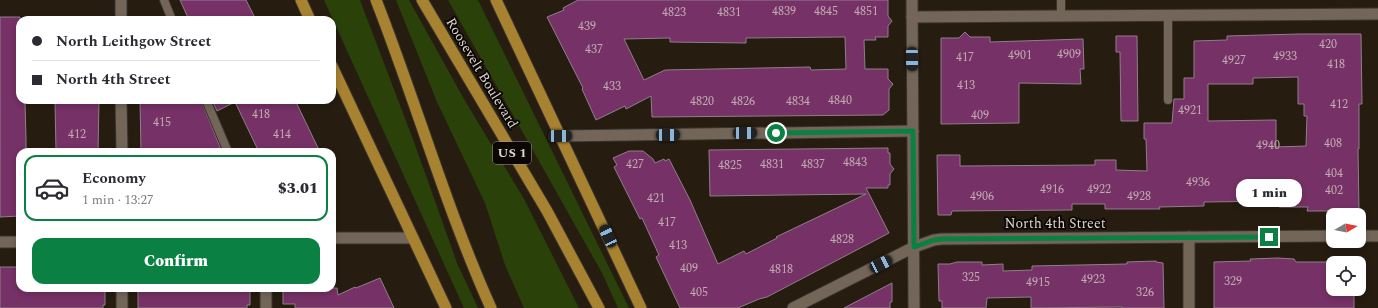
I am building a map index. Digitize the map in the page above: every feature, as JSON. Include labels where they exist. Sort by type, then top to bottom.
[{"type":"highway","points":[[301,0],[308,16]]},
{"type":"highway","points":[[376,0],[391,38],[453,214],[491,308]]},
{"type":"highway","name":"Roosevelt Boulevard","points":[[422,0],[548,211],[599,308]]},
{"type":"highway","points":[[496,0],[641,308]]},
{"type":"highway","points":[[336,74],[446,308]]},
{"type":"street","points":[[121,0],[121,16]]},
{"type":"street","points":[[912,0],[914,308]]},
{"type":"street","points":[[912,17],[1378,14]]},
{"type":"street","points":[[122,104],[122,148]]},
{"type":"street","points":[[560,136],[913,131]]},
{"type":"street","name":"North 4th Street","points":[[793,308],[914,247],[934,240],[1326,236]]},
{"type":"street","points":[[1366,236],[1378,236]]},
{"type":"street","points":[[1189,237],[1190,308]]},
{"type":"street","points":[[336,238],[413,238]]},
{"type":"street","points":[[0,242],[16,242]]},
{"type":"street","points":[[122,292],[122,308]]},
{"type":"street","points":[[266,292],[266,308]]},
{"type":"lane","points":[[164,0],[170,16]]},
{"type":"lane","points":[[1061,0],[1061,16]]},
{"type":"lane","points":[[1168,16],[1168,100]]},
{"type":"lane","points":[[208,104],[226,148]]},
{"type":"green space","points":[[324,0],[360,0],[414,142],[457,263],[478,308],[464,308],[336,26],[336,16],[331,16]]},
{"type":"green space","points":[[396,0],[409,0],[464,99],[524,199],[579,308],[524,308],[505,265],[485,203],[437,102]]},
{"type":"green space","points":[[448,0],[478,0],[629,308],[618,308],[602,273]]},
{"type":"building","points":[[180,0],[246,0],[254,16],[187,16]]},
{"type":"building","points":[[578,0],[888,0],[888,16],[892,21],[888,26],[888,37],[875,37],[876,40],[864,40],[865,69],[888,69],[888,79],[893,84],[889,89],[889,110],[883,115],[652,117],[651,96],[626,109],[625,106],[596,120],[582,89],[583,88],[547,17],[564,10],[563,8]],"holes":[[[845,37],[846,69],[811,70],[810,67],[665,70],[644,80],[624,39],[670,38],[670,42],[746,43],[746,38]]]},
{"type":"building","points":[[0,17],[16,17],[16,104],[25,104],[26,148],[16,148],[16,216],[0,217]]},
{"type":"building","points":[[965,32],[970,37],[990,37],[990,42],[1083,39],[1084,69],[1080,69],[1081,84],[1019,83],[1019,123],[941,124],[941,38],[959,38]]},
{"type":"building","points":[[1361,34],[1362,104],[1359,104],[1359,208],[1326,208],[1326,211],[1307,211],[1308,207],[1279,207],[1279,201],[1204,202],[1204,206],[1159,207],[1160,209],[1105,209],[1105,204],[1072,204],[1072,210],[952,211],[951,215],[938,215],[937,155],[960,155],[960,166],[1095,165],[1095,160],[1116,160],[1116,170],[1147,171],[1144,123],[1172,123],[1174,99],[1184,99],[1184,78],[1194,78],[1194,41],[1227,40],[1227,36]],"holes":[[[1298,77],[1298,104],[1304,104],[1304,116],[1307,116],[1306,146],[1276,147],[1276,120],[1208,121],[1208,84],[1253,84],[1253,78]]]},
{"type":"building","points":[[1116,36],[1137,36],[1138,121],[1121,121],[1120,52],[1116,52]]},
{"type":"building","points":[[55,104],[99,104],[98,148],[56,148]]},
{"type":"building","points":[[140,104],[203,104],[220,148],[141,148]]},
{"type":"building","points":[[214,104],[231,104],[217,111]]},
{"type":"building","points":[[236,104],[297,104],[318,148],[257,148]]},
{"type":"building","points":[[888,148],[888,153],[890,153],[890,164],[894,169],[890,174],[890,185],[888,185],[888,188],[866,188],[889,233],[767,297],[738,308],[680,308],[656,257],[659,255],[642,218],[640,219],[614,167],[617,165],[613,158],[629,151],[643,151],[653,159],[655,163],[664,159],[665,161],[669,159],[690,200],[718,264],[744,251],[746,254],[777,238],[776,237],[866,194],[710,196],[709,150]]},
{"type":"building","points":[[1278,258],[1294,259],[1296,262],[1326,262],[1326,296],[1354,296],[1354,308],[1214,308],[1214,262],[1251,261],[1250,259]]},
{"type":"building","points":[[1156,261],[1163,263],[1164,308],[1031,308],[1031,297],[987,298],[986,308],[942,308],[942,301],[939,301],[938,264],[982,262],[982,265],[1003,264],[1003,271],[1032,270],[1032,266],[1127,264],[1127,262]]},
{"type":"building","points":[[0,267],[16,267],[16,292],[105,292],[105,305],[103,305],[103,308],[0,308]]},
{"type":"building","points":[[380,278],[394,308],[295,308],[295,304],[283,304],[283,292],[336,292],[337,288],[338,295],[355,287],[356,288]]},
{"type":"building","points":[[892,283],[892,302],[890,302],[890,308],[844,308]]},
{"type":"building","points":[[138,292],[250,292],[250,305],[247,305],[247,308],[138,308]]},
{"type":"route","points":[[776,133],[913,131],[914,247],[934,240],[942,239],[1269,237]]}]
